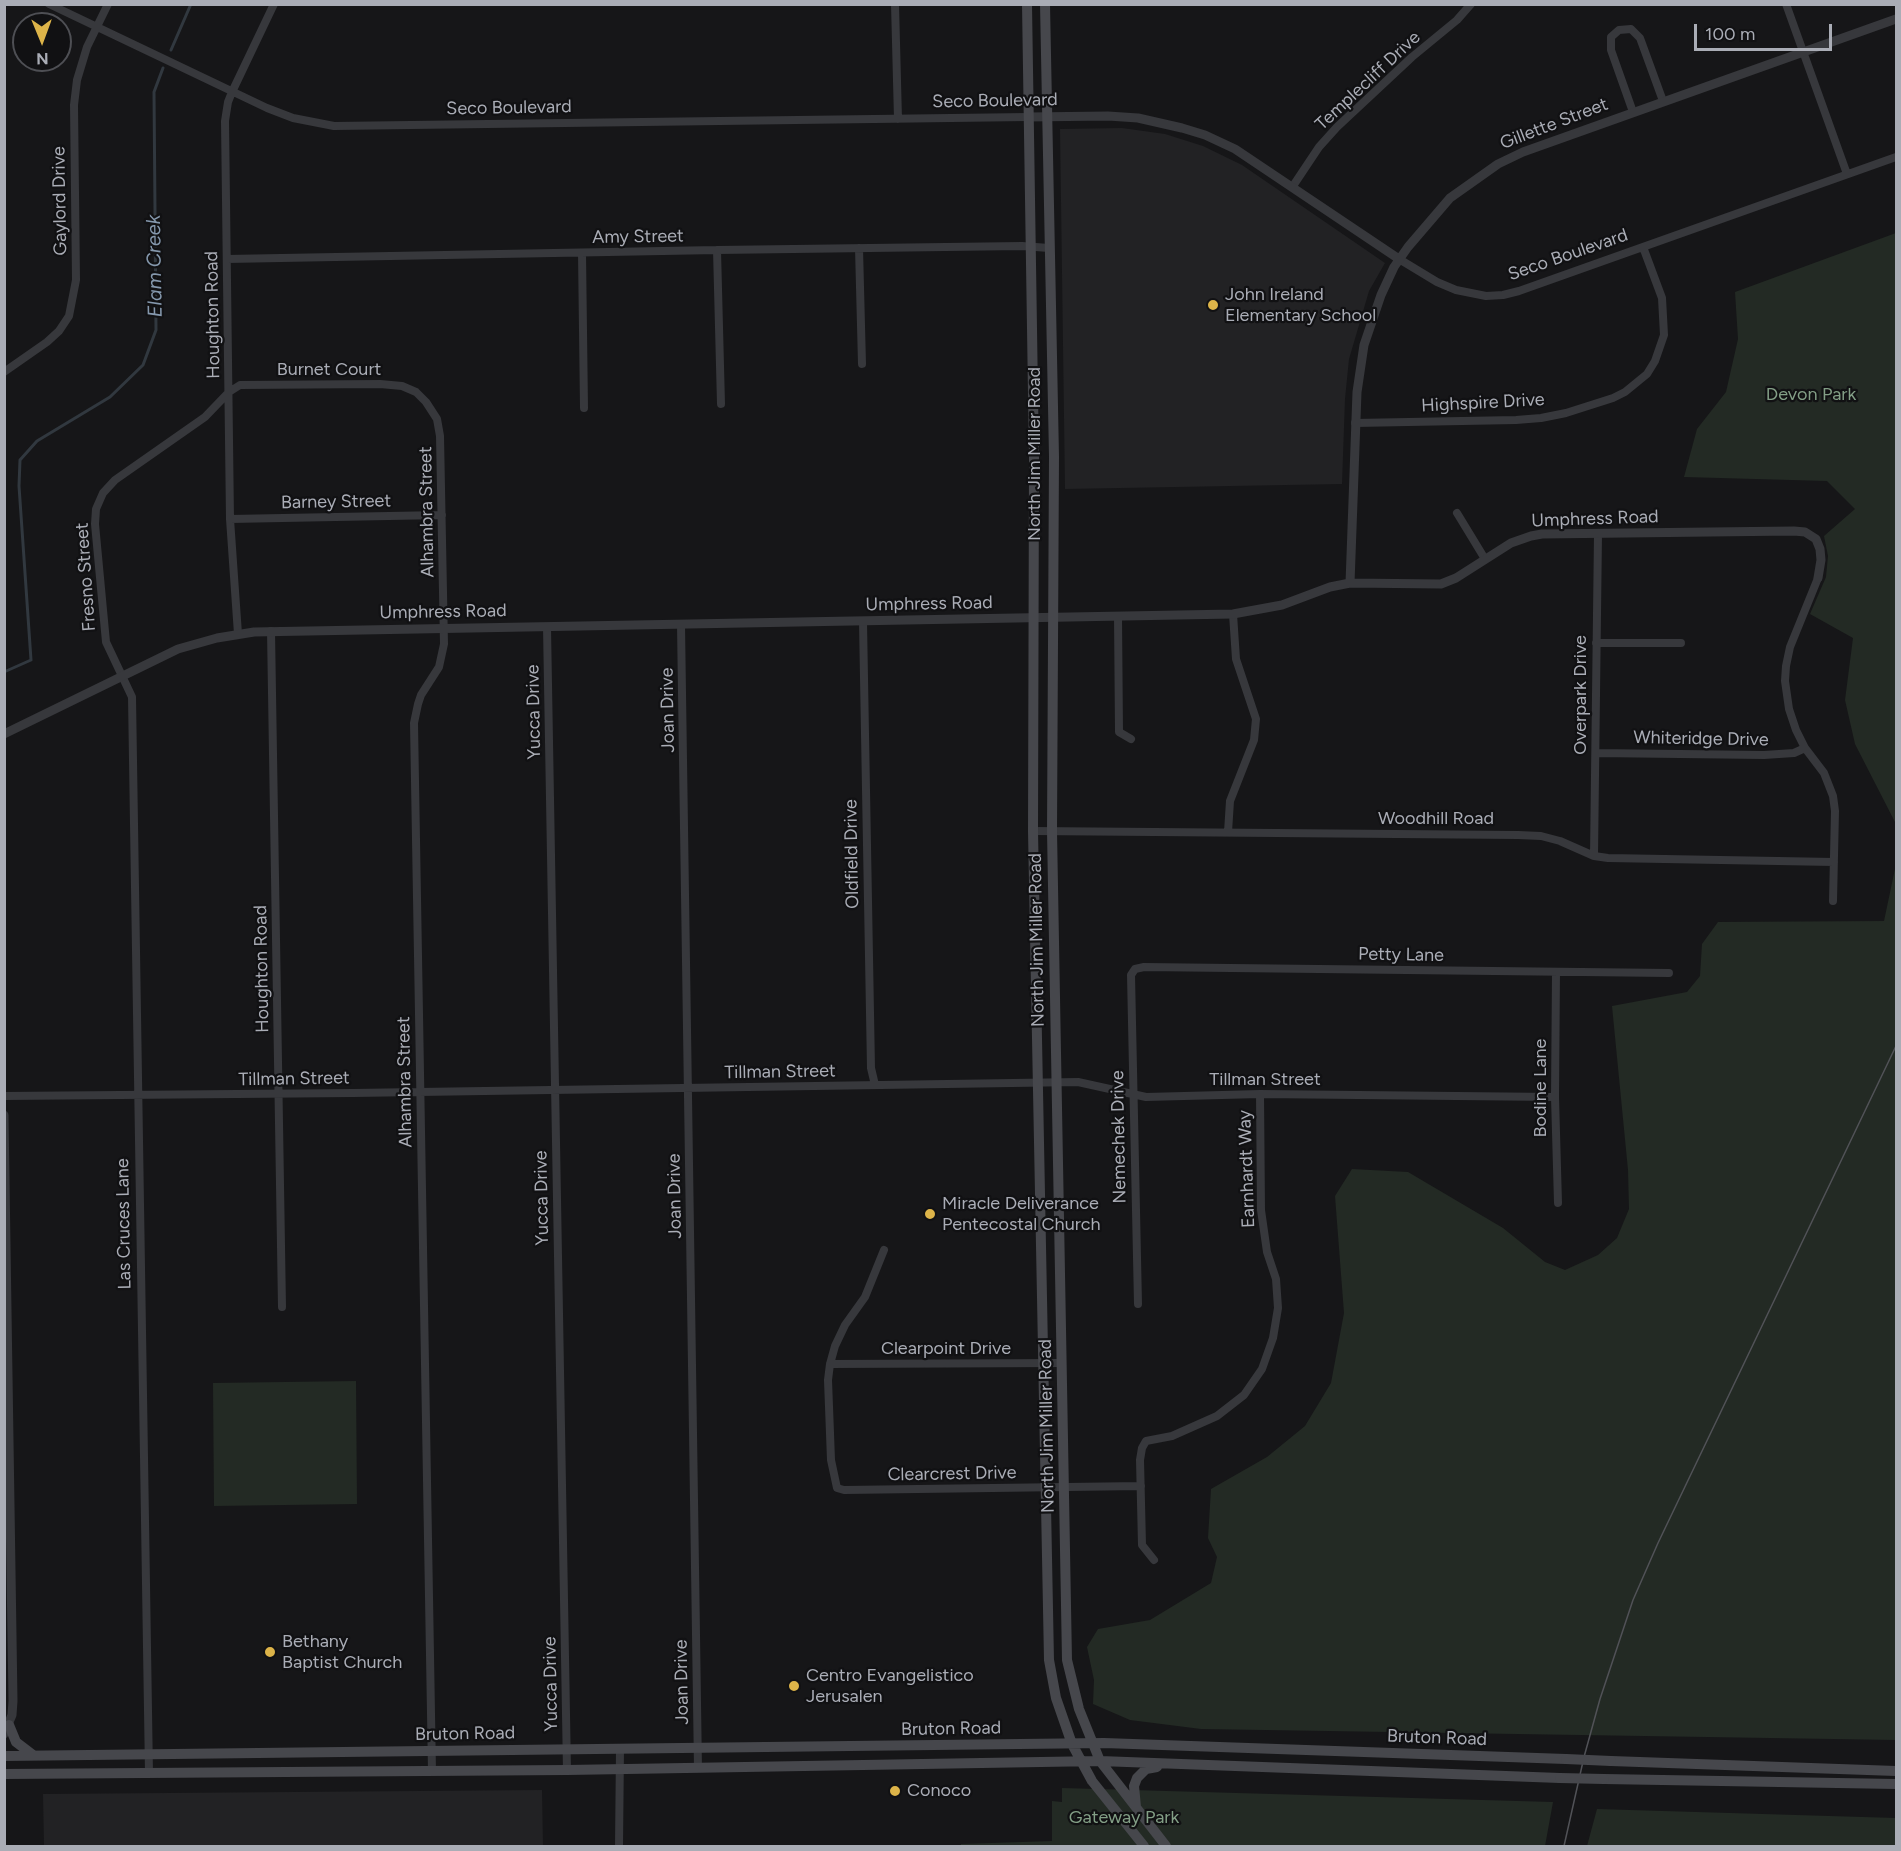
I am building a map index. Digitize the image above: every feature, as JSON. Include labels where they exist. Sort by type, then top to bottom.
[{"type":"main road","name":"North Jim Miller Road","points":[[1027,4],[1034,458],[1033,831],[1049,1660],[1053,1689],[1072,1744],[1092,1781],[1144,1846]]},
{"type":"main road","name":"North Jim Miller Road","points":[[1046,4],[1053,457],[1052,831],[1066,1618],[1069,1674],[1079,1709],[1100,1761],[1166,1846]]},
{"type":"main road","points":[[1034,458],[1053,457]]},
{"type":"main road","points":[[1048,1619],[1066,1618]]},
{"type":"main road","points":[[7,1729],[16,1742],[33,1755]]},
{"type":"main road","name":"Bruton Road","points":[[4,1756],[1092,1744],[1896,1771]]},
{"type":"main road","points":[[848,1746],[848,1766]]},
{"type":"main road","points":[[353,1752],[353,1771]]},
{"type":"main road","name":"Bruton Road","points":[[4,1774],[567,1770],[1100,1761],[1560,1778],[1896,1784]]},
{"type":"main road","points":[[1136,1807],[1134,1786],[1142,1772],[1170,1764]]},
{"type":"street","name":"Seco Boulevard","points":[[50,4],[232,92],[313,124],[352,127],[1029,117],[1126,117],[1156,121],[1224,143],[1437,282],[1456,290],[1486,296],[1519,291],[1896,157]]},
{"type":"street","name":"Gaylord Drive","points":[[4,372],[47,342],[59,331],[69,316],[76,280],[74,105],[77,80],[83,58],[108,4]]},
{"type":"street","name":"Houghton Road","points":[[238,634],[230,519],[225,121],[232,92],[274,4]]},
{"type":"street","points":[[895,4],[898,119]]},
{"type":"street","name":"Templecliff Drive","points":[[1293,186],[1319,147],[1337,127],[1412,57],[1457,20],[1471,4]]},
{"type":"street","points":[[1786,4],[1847,174]]},
{"type":"street","name":"Gillette Street","points":[[1350,583],[1355,423],[1359,367],[1364,345],[1381,295],[1399,259],[1450,198],[1497,164],[1523,152],[1896,19]]},
{"type":"street","points":[[1633,112],[1611,50],[1611,37],[1619,30],[1631,29],[1640,38],[1663,101]]},
{"type":"street","name":"Highspire Drive","points":[[1355,423],[1541,418],[1585,407],[1625,392],[1647,374],[1655,361],[1664,335],[1662,298],[1643,247]]},
{"type":"street","points":[[859,248],[862,364]]},
{"type":"street","name":"Amy Street","points":[[227,259],[859,248],[1049,248]]},
{"type":"street","points":[[717,250],[721,404]]},
{"type":"street","points":[[582,253],[584,408]]},
{"type":"street","name":"Burnet Court","points":[[229,392],[240,385],[380,384],[402,386],[416,392],[426,402]]},
{"type":"street","name":"Fresno Street","points":[[122,675],[109,650],[105,633],[95,524],[96,509],[103,494],[115,480],[205,417],[229,392]]},
{"type":"street","name":"Alhambra Street","points":[[426,402],[437,419],[440,436],[444,628],[439,667],[422,695],[414,723],[432,1771]]},
{"type":"street","points":[[1457,513],[1485,559]]},
{"type":"street","name":"Barney Street","points":[[230,519],[442,515]]},
{"type":"street","name":"Umphress Road","points":[[4,735],[185,646],[238,634],[271,631],[1233,614],[1282,605],[1330,587],[1350,583],[1441,584],[1455,578],[1511,543],[1531,536],[1805,532],[1815,539],[1820,549],[1821,561],[1818,578]]},
{"type":"street","name":"Overpark Drive","points":[[1593,855],[1598,534]]},
{"type":"street","points":[[1818,578],[1790,647],[1785,666],[1789,709],[1796,730],[1805,748],[1824,773],[1833,796],[1835,811],[1833,901]]},
{"type":"street","points":[[1228,832],[1230,801],[1254,740],[1256,719],[1236,658],[1233,614]]},
{"type":"street","points":[[1118,616],[1119,732],[1131,739]]},
{"type":"street","name":"Oldfield Drive","points":[[863,622],[871,1068],[875,1085]]},
{"type":"street","name":"Joan Drive","points":[[681,625],[698,1768]]},
{"type":"street","name":"Yucca Drive","points":[[547,627],[567,1770]]},
{"type":"street","name":"Houghton Road","points":[[271,631],[282,1307]]},
{"type":"street","points":[[1596,643],[1681,643]]},
{"type":"street","name":"Las Cruces Lane","points":[[122,675],[132,697],[149,1773]]},
{"type":"street","name":"Whiteridge Drive","points":[[1596,753],[1764,755],[1794,753],[1805,748]]},
{"type":"street","name":"Woodhill Road","points":[[1033,831],[1541,836],[1560,841],[1593,855],[1608,858],[1834,862]]},
{"type":"street","name":"Petty Lane","points":[[1134,970],[1144,967],[1669,974]]},
{"type":"street","name":"Nemechek Drive","points":[[1134,970],[1131,975],[1138,1304]]},
{"type":"street","name":"Bodine Lane","points":[[1556,972],[1555,1097],[1558,1203]]},
{"type":"street","name":"Tillman Street","points":[[4,1096],[1087,1083],[1146,1097],[1260,1094],[1555,1097]]},
{"type":"street","name":"Earnhardt Way","points":[[1154,1560],[1143,1545],[1140,1460],[1146,1442],[1189,1429],[1216,1416],[1244,1395],[1262,1369],[1273,1338],[1278,1308],[1276,1279],[1267,1252],[1261,1220],[1260,1094]]},
{"type":"street","points":[[4,1115],[13,1701],[7,1729]]},
{"type":"street","points":[[830,1364],[835,1346],[845,1325],[865,1297],[884,1250]]},
{"type":"street","name":"Clearpoint Drive","points":[[830,1364],[1062,1363]]},
{"type":"street","name":"Clearcrest Drive","points":[[830,1364],[828,1380],[831,1460],[837,1488],[844,1490],[1141,1486]]},
{"type":"street","points":[[619,1846],[620,1749]]},
{"type":"shaded area","name":"John Ireland Elementary School","points":[[1122,128],[1165,134],[1203,146],[1242,165],[1385,263],[1369,291],[1349,359],[1342,484],[1065,489],[1060,129]]},
{"type":"shaded area","points":[[542,1790],[543,1846],[44,1846],[43,1794]]},
{"type":"green space","name":"Devon Park","points":[[1896,233],[1896,824],[1855,744],[1845,700],[1853,638],[1810,614],[1826,577],[1828,556],[1824,536],[1855,509],[1827,481],[1684,477],[1697,429],[1726,392],[1738,339],[1735,292]]},
{"type":"green space","points":[[1896,864],[1896,1740],[1201,1729],[1130,1720],[1093,1704],[1094,1680],[1087,1647],[1098,1629],[1150,1620],[1211,1583],[1217,1557],[1208,1538],[1211,1489],[1267,1457],[1305,1426],[1331,1383],[1344,1313],[1335,1196],[1352,1169],[1408,1172],[1503,1228],[1545,1262],[1565,1270],[1598,1255],[1617,1238],[1629,1209],[1628,1170],[1612,1006],[1687,992],[1700,976],[1702,944],[1718,922],[1884,921]]},
{"type":"green space","points":[[356,1381],[357,1504],[214,1506],[213,1383]]},
{"type":"green space","name":"Gateway Park","points":[[1062,1788],[1553,1802],[1545,1846],[961,1846],[961,1844],[1052,1841],[1052,1801],[1062,1802]]},
{"type":"green space","points":[[1597,1809],[1896,1818],[1896,1846],[1587,1846]]},
{"type":"waterway","name":"Elam Creek","points":[[171,50],[191,4]]},
{"type":"waterway","name":"Elam Creek","points":[[4,672],[31,660],[19,486],[20,460],[37,441],[110,397],[143,365],[156,330],[154,92],[163,68]]},
{"type":"tram line","points":[[1564,1846],[1600,1699],[1633,1600],[1658,1543],[1896,1046]]},
{"type":"place","name":"John Ireland Elementary School","points":[[1213,305]]},
{"type":"place","name":"Miracle Deliverance Pentecostal Church","points":[[930,1214]]},
{"type":"place","name":"Bethany Baptist Church","points":[[270,1652]]},
{"type":"place","name":"Centro Evangelistico Jerusalen","points":[[794,1686]]},
{"type":"place","name":"Conoco","points":[[895,1791]]}]
